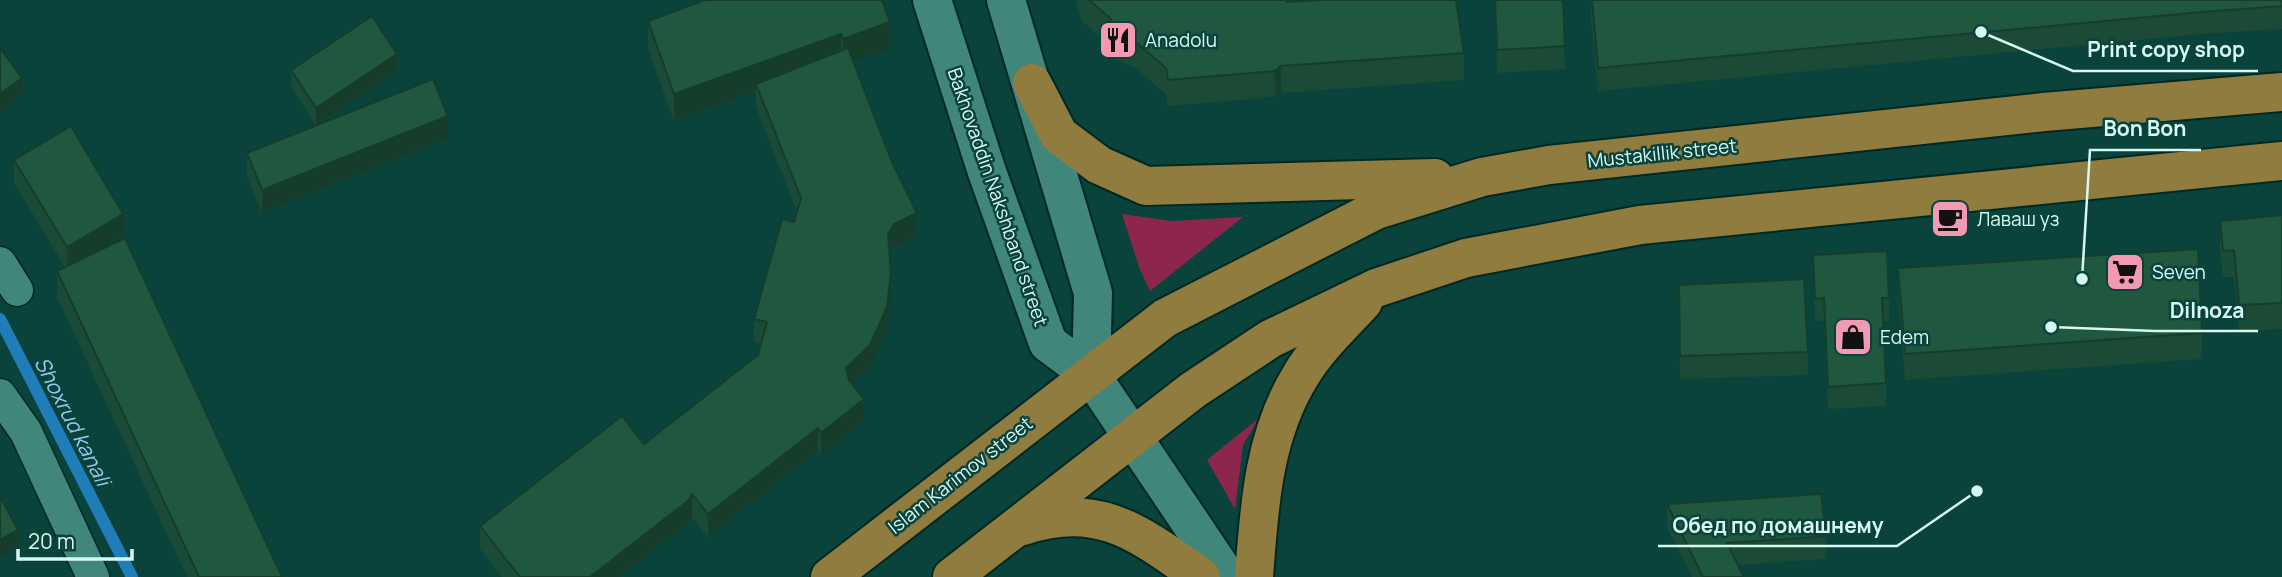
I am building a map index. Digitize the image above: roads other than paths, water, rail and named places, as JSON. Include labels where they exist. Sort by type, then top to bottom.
[{"type":"main road","name":"Bakhovaddin Nakshband street","points":[[932,0],[986,169],[1048,343],[1091,375],[1227,577]]},
{"type":"main road","points":[[1006,0],[1093,293],[1091,375]]},
{"type":"main road","points":[[1032,83],[1059,135],[1099,165],[1146,186],[1482,177]]},
{"type":"main road","name":"Mustakillik street","points":[[1091,375],[1165,318],[1320,236],[1376,210],[1482,177],[1549,165],[2044,112],[2282,92]]},
{"type":"main road","points":[[952,577],[1192,390],[1270,339],[1376,288],[1466,258],[1640,225],[2282,161]]},
{"type":"main road","points":[[1254,577],[1264,469],[1281,421],[1300,376],[1376,288]]},
{"type":"main road","name":"Islam Karimov street","points":[[830,577],[1091,375]]},
{"type":"main road","points":[[1015,528],[1053,516],[1095,519],[1135,531],[1201,577]]},
{"type":"street","points":[[0,262],[18,290]]},
{"type":"street","points":[[0,395],[26,432],[93,577]]},
{"type":"waterway","name":"Shoxrud kanali","points":[[0,319],[132,577]]},
{"type":"place","name":"Print copy shop","points":[[1981,32]]},
{"type":"place","name":"Anadolu","points":[[1118,40]]},
{"type":"place","name":"Лаваш уз","points":[[1950,219]]},
{"type":"place","name":"Seven","points":[[2125,272]]},
{"type":"place","name":"Bon Bon","points":[[2082,279]]},
{"type":"place","name":"Dilnoza","points":[[2051,327]]},
{"type":"place","name":"Edem","points":[[1853,337]]},
{"type":"place","name":"Обед по домашнему","points":[[1977,491]]}]
